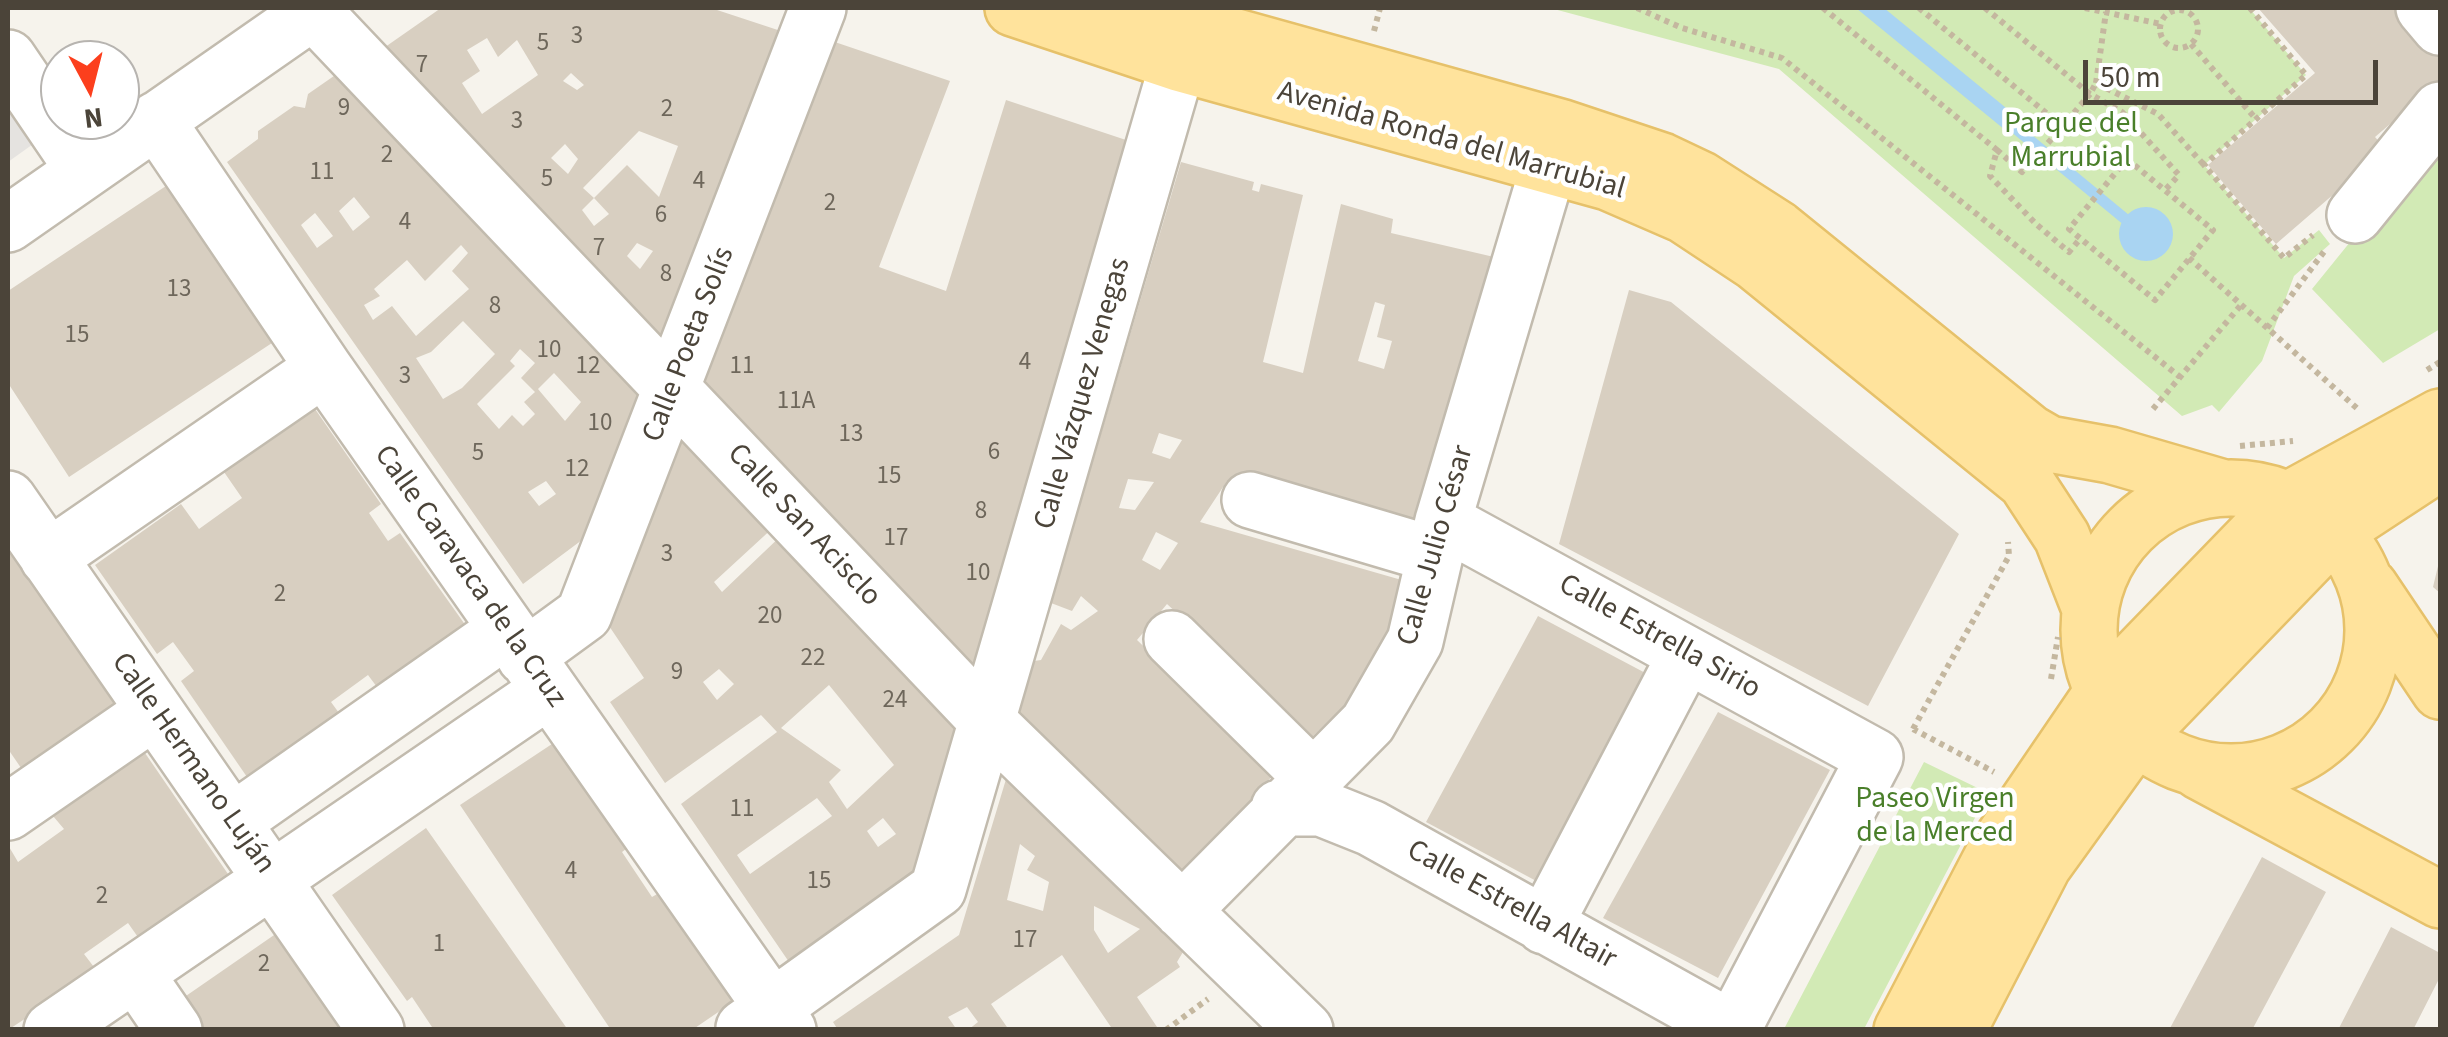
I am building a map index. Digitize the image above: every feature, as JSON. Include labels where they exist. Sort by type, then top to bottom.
[{"type":"main road","name":"Avenida Ronda del Marrubial","points":[[1013,8],[1178,63],[1608,182],[1684,215],[1756,262],[2026,482],[2062,537],[2074,618]]},
{"type":"main road","name":"Avenida Ronda del Marrubial","points":[[1132,8],[1563,128],[1662,161],[1700,179],[1778,229],[2030,434],[2049,444],[2110,455],[2220,487]]},
{"type":"main road","points":[[1902,1030],[1999,844],[2102,694],[2290,499],[2440,417]]},
{"type":"main road","points":[[1958,1030],[2043,866],[2136,737],[2335,532],[2440,462]]},
{"type":"main road","points":[[2440,691],[2335,532],[2290,499],[2256,489],[2220,487],[2174,498],[2134,524],[2105,561],[2074,618],[2102,694],[2136,737],[2440,900]]},
{"type":"main road","points":[[2084,806],[2248,771],[2302,753],[2345,715],[2370,664],[2373,622],[2365,580]]},
{"type":"street","name":"Calle Poeta Solís","points":[[527,659],[584,614],[674,390],[818,8]]},
{"type":"street","points":[[2424,8],[2440,27]]},
{"type":"street","name":"Calle San Acisclo","points":[[316,9],[990,724],[1306,1030]]},
{"type":"street","points":[[10,218],[316,9]]},
{"type":"street","points":[[8,58],[84,170]]},
{"type":"street","name":"Calle Vázquez Venegas","points":[[767,1022],[938,889],[990,724],[1178,63]]},
{"type":"street","points":[[2342,230],[2440,110]]},
{"type":"street","name":"Calle Caravaca de la Cruz","points":[[156,120],[527,659],[767,1022]]},
{"type":"street","name":"Calle Julio César","points":[[1182,912],[1368,723],[1415,641],[1439,538],[1549,165]]},
{"type":"street","points":[[48,558],[324,368]]},
{"type":"street","name":"Calle Hermano Luján","points":[[8,499],[376,1030]]},
{"type":"street","name":"Calle Estrella Sirio","points":[[1250,500],[1439,538],[1534,568],[1686,655],[1898,743]]},
{"type":"street","points":[[1415,641],[1470,572],[1490,565],[1534,568]]},
{"type":"street","points":[[1172,639],[1296,793]]},
{"type":"street","points":[[1544,926],[1686,655]]},
{"type":"street","points":[[232,822],[527,659]]},
{"type":"street","points":[[52,1030],[272,878],[527,659]]},
{"type":"street","points":[[12,799],[153,712]]},
{"type":"street","points":[[1368,723],[1361,803],[1370,828]]},
{"type":"street","points":[[1733,1029],[1898,743]]},
{"type":"street","name":"Calle Estrella Altair","points":[[1296,793],[1320,808],[1370,828],[1733,1029]]},
{"type":"street","points":[[135,973],[174,1030]]},
{"type":"path","points":[[1637,8],[1682,28],[1782,58],[2180,377]]},
{"type":"path","points":[[1823,8],[2022,172],[2037,153]]},
{"type":"path","points":[[1919,8],[2062,126]]},
{"type":"path","points":[[1985,8],[2090,94],[2122,112],[2179,175],[2166,190]]},
{"type":"path","points":[[2085,8],[2161,24]]},
{"type":"path","points":[[2191,44],[2170,46],[2162,37],[2161,24],[2172,11],[2192,15],[2202,8]]},
{"type":"path","points":[[2204,165],[2306,75],[2250,8]]},
{"type":"path","points":[[2048,143],[2096,83],[2106,12]]},
{"type":"path","points":[[2191,44],[2199,30],[2192,15]]},
{"type":"path","points":[[2191,44],[2256,119]]},
{"type":"path","points":[[2096,83],[2158,114],[2284,258],[2320,230],[2342,230]]},
{"type":"path","points":[[1997,150],[1990,176],[2069,252],[2080,238]]},
{"type":"path","points":[[2127,159],[2166,190],[2213,230],[2155,300],[2069,229],[2127,159]]},
{"type":"path","points":[[2266,328],[2342,230]]},
{"type":"path","points":[[2190,258],[2360,411]]},
{"type":"path","points":[[2152,409],[2241,305]]},
{"type":"path","points":[[2005,778],[1898,743],[2009,556],[2007,530]]},
{"type":"path","points":[[2049,686],[2074,618]]},
{"type":"green space","name":"Parque del Marrubial","points":[[1550,8],[2249,8],[2306,75],[2204,165],[2284,258],[2319,230],[2330,244],[2294,276],[2262,361],[2219,412],[2212,405],[2182,416],[1779,69]]},
{"type":"green space","points":[[2440,131],[2440,329],[2383,363],[2312,289]]},
{"type":"green space","name":"Paseo Virgen de la Merced","points":[[1924,762],[1988,793],[1864,1029],[1784,1029]]},
{"type":"shaded area","points":[[8,85],[40,133],[40,139],[8,162]]},
{"type":"water","points":[[1856,8],[1884,8],[2022,121],[2010,134]]},
{"type":"water","points":[[2146,207],[2165,215],[2173,234],[2165,253],[2146,261],[2127,253],[2119,234],[2127,215]]},
{"type":"building","points":[[441,8],[711,8],[793,35],[663,354],[378,52]],"holes":[[[487,38],[498,57],[517,40],[538,75],[482,114],[462,83],[480,71],[467,50]],[[571,73],[584,85],[577,90],[563,81]],[[639,131],[678,146],[659,197],[627,165],[594,198],[583,188]],[[565,144],[578,159],[568,174],[551,158]],[[594,198],[609,214],[594,226],[582,210]],[[637,243],[653,251],[640,269],[627,256]]]},
{"type":"building","points":[[2258,8],[2405,8],[2440,49],[2440,81],[2375,137],[2386,149],[2276,244],[2208,165],[2315,73]]},
{"type":"building","points":[[823,38],[950,81],[879,267],[946,291],[1006,100],[1135,143],[984,697],[685,377]]},
{"type":"building","points":[[344,69],[650,393],[590,534],[523,584],[227,162],[258,139],[258,131],[294,106],[305,108],[308,94]],"holes":[[[354,197],[370,217],[353,231],[339,211]],[[315,213],[333,236],[317,248],[301,225]],[[461,245],[468,253],[452,271],[469,289],[416,336],[392,306],[373,320],[364,305],[380,296],[374,289],[407,260],[425,281]],[[463,321],[495,354],[462,388],[443,399],[416,358],[431,352]],[[520,349],[535,363],[521,378],[535,392],[524,402],[535,414],[523,426],[512,415],[499,429],[477,404],[515,366],[510,361]],[[554,373],[581,402],[565,421],[538,389]],[[546,481],[556,494],[539,506],[528,492]]]},
{"type":"building","points":[[1181,162],[1254,182],[1252,190],[1259,192],[1261,184],[1303,195],[1263,362],[1303,373],[1341,204],[1393,219],[1391,233],[1494,257],[1425,533],[1227,481],[1200,522],[1412,583],[1386,665],[1311,738],[1167,604],[1137,640],[1275,773],[1173,886],[1011,731],[1034,661],[1041,660],[1061,624],[1071,630],[1098,611],[1081,596],[1072,611],[1051,603]],"holes":[[[1375,302],[1385,305],[1377,337],[1392,341],[1384,369],[1358,361]],[[1159,433],[1182,440],[1170,459],[1152,453]],[[1128,479],[1154,482],[1135,510],[1119,508]],[[1156,532],[1178,543],[1160,570],[1142,560]]]},
{"type":"building","points":[[169,184],[275,341],[69,477],[8,383],[8,291]]},
{"type":"building","points":[[1629,290],[1671,302],[1959,534],[1868,706],[1559,544]]},
{"type":"building","points":[[315,409],[381,504],[369,513],[388,541],[400,533],[466,626],[377,687],[368,675],[331,702],[339,713],[247,777],[181,681],[194,671],[173,642],[157,654],[95,565],[181,504],[199,529],[242,498],[224,472]]},
{"type":"building","points":[[682,423],[776,525],[714,582],[722,592],[785,532],[982,739],[946,853],[789,962],[681,804],[777,732],[761,715],[665,783],[610,702],[644,678],[601,614]],"holes":[[[719,669],[734,684],[717,700],[703,682]],[[829,685],[894,765],[847,809],[829,782],[841,770],[781,728]],[[817,798],[832,816],[750,874],[737,855]],[[883,818],[896,834],[878,847],[867,831]]]},
{"type":"building","points":[[8,545],[124,713],[30,781],[8,749]]},
{"type":"building","points":[[2440,563],[2440,593],[2433,587]]},
{"type":"building","points":[[1538,616],[1651,676],[1540,883],[1426,822]]},
{"type":"building","points":[[1718,712],[1830,770],[1718,978],[1603,918]]},
{"type":"building","points":[[555,742],[626,849],[622,852],[652,897],[659,893],[733,1002],[692,1030],[611,1030],[460,805]]},
{"type":"building","points":[[145,753],[228,874],[140,940],[128,923],[84,954],[97,971],[8,1030],[8,845],[18,862],[64,829],[53,816]]},
{"type":"building","points":[[1010,766],[1186,947],[1177,962],[1180,967],[1137,997],[1159,1030],[1113,1030],[1062,955],[991,1004],[1009,1030],[968,1030],[978,1022],[967,1007],[948,1017],[957,1030],[838,1030],[833,1022],[959,935]],"holes":[[[1020,844],[1035,856],[1027,870],[1049,882],[1043,911],[1007,900]],[[1094,906],[1140,929],[1108,953],[1094,930]]]},
{"type":"building","points":[[426,828],[568,1030],[434,1030],[412,997],[407,1001],[332,895]]},
{"type":"building","points":[[2262,857],[2326,892],[2252,1030],[2169,1030]]},
{"type":"building","points":[[2391,927],[2440,953],[2440,977],[2413,1030],[2338,1030]]},
{"type":"building","points":[[277,933],[341,1030],[205,1030],[183,998]]},
{"type":"waterway","points":[[2015,128],[2124,218]]}]
